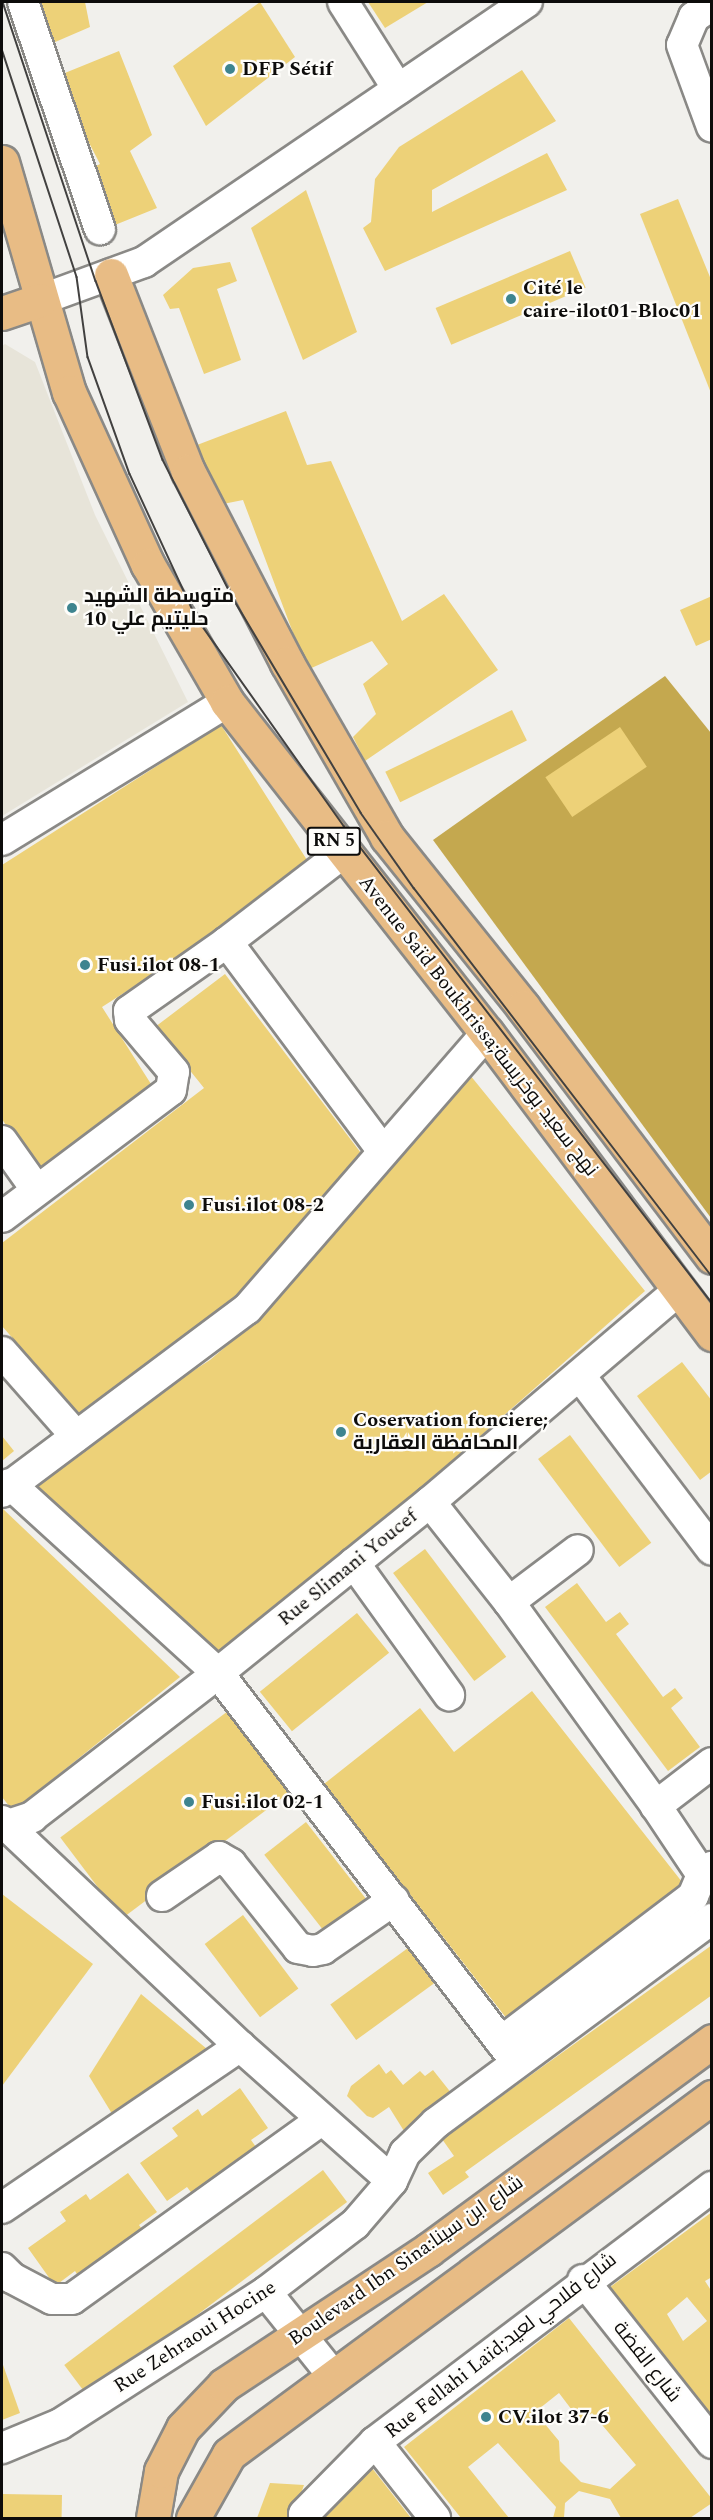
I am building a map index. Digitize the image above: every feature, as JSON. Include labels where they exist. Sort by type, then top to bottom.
[{"type":"main road","name":"Avenue Saïd Boukhrissa;نهج سعيد بوخريسة","points":[[2,162],[40,300],[69,392],[111,490],[148,565],[227,702],[343,853],[487,1033],[680,1289],[711,1334]]},
{"type":"main road","name":"RN 5","points":[[111,275],[188,471],[287,663],[387,837],[523,1007],[711,1257]]},
{"type":"main road","points":[[2,313],[40,300]]},
{"type":"main road","name":"Boulevard Ibn Sina:شارع ابن سينا","points":[[153,2518],[161,2471],[183,2428],[224,2385],[428,2250],[711,2041]]},
{"type":"main road","points":[[193,2518],[229,2454],[335,2378],[711,2097]]},
{"type":"street","points":[[23,2],[100,229]]},
{"type":"street","points":[[343,2],[398,89]]},
{"type":"street","points":[[40,300],[144,262],[527,2]]},
{"type":"street","points":[[711,5],[694,17],[682,45],[711,127]]},
{"type":"street","points":[[2,840],[227,702]]},
{"type":"street","points":[[2,1217],[36,1189],[171,1090],[174,1072],[130,1020],[129,1011],[227,942],[343,853]]},
{"type":"street","points":[[227,942],[382,1150]]},
{"type":"street","points":[[487,1033],[382,1150],[271,1286],[247,1309],[6,1488],[218,1673],[394,1900],[508,2052]]},
{"type":"street","points":[[2,1141],[36,1189]]},
{"type":"street","name":"Rue Slimani Youcef","points":[[2,1825],[32,1817],[218,1673],[430,1502],[680,1289]]},
{"type":"street","points":[[2,1352],[76,1436]]},
{"type":"street","points":[[580,1376],[711,1551]]},
{"type":"street","points":[[430,1502],[509,1602],[656,1806],[707,1871],[693,1896],[508,2052]]},
{"type":"street","points":[[509,1602],[578,1550]]},
{"type":"street","points":[[354,1563],[449,1695]]},
{"type":"street","points":[[656,1806],[711,1763]]},
{"type":"street","points":[[2,1825],[321,2120],[383,2192]]},
{"type":"street","points":[[162,1896],[219,1857],[231,1864],[298,1948],[313,1952],[323,1949],[394,1900]]},
{"type":"street","points":[[508,2052],[711,1919]]},
{"type":"street","points":[[2,2208],[240,2046]]},
{"type":"street","name":"Rue Zehraoui Hocine","points":[[2,2449],[60,2424],[266,2292],[355,2224],[383,2192],[405,2153],[508,2052]]},
{"type":"street","points":[[2,2268],[29,2288],[52,2299],[72,2300],[321,2120]]},
{"type":"street","name":"Rue Fellahi Laïd;شارع فلاحي لعيد","points":[[306,2518],[304,2514],[375,2442],[584,2280],[711,2187]]},
{"type":"street","name":"شارع الفضة","points":[[584,2280],[711,2443]]},
{"type":"street","points":[[266,2292],[303,2334],[335,2378]]},
{"type":"street","points":[[375,2442],[435,2518]]},
{"type":"shaded area","name":"متوسطة الشهيد حليتيم علي 10","points":[[5,344],[35,362],[95,515],[188,702],[2,816],[2,346]]},
{"type":"shaded area","points":[[665,676],[711,733],[711,1218],[433,840]]},
{"type":"building","points":[[23,2],[85,2],[90,27],[39,49]]},
{"type":"building","points":[[260,2],[295,57],[206,126],[173,66]]},
{"type":"building","points":[[368,2],[428,2],[385,28]]},
{"type":"building","points":[[119,51],[152,135],[130,151],[157,208],[105,229],[84,172],[100,164],[55,77]]},
{"type":"building","points":[[522,70],[556,121],[432,190],[432,212],[547,153],[567,190],[385,271],[363,228],[371,222],[375,179],[399,147]]},
{"type":"building","points":[[306,190],[357,332],[303,360],[251,228]]},
{"type":"building","points":[[678,199],[712,282],[711,393],[640,214]]},
{"type":"building","name":"Cité le caire-ilot01-Bloc01","points":[[570,251],[586,288],[451,345],[436,308]]},
{"type":"building","points":[[230,262],[237,281],[217,289],[241,360],[204,374],[179,308],[170,309],[163,295],[193,268]]},
{"type":"building","points":[[286,411],[307,465],[331,461],[402,621],[444,594],[498,670],[365,761],[353,737],[376,714],[363,684],[388,664],[372,641],[307,670],[243,500],[218,505],[197,445]]},
{"type":"building","points":[[712,596],[712,639],[696,646],[680,610]]},
{"type":"building","points":[[512,710],[527,741],[400,802],[385,772]]},
{"type":"building","name":"Fusi.ilot 08-1","points":[[221,725],[314,871],[102,1007],[158,1095],[36,1173],[2,1119],[2,865]]},
{"type":"building","points":[[620,727],[647,767],[572,817],[545,777]]},
{"type":"building","name":"Fusi.ilot 08-2","points":[[225,974],[364,1157],[265,1276],[82,1418],[2,1326],[2,1243],[204,1088],[155,1027]]},
{"type":"building","points":[[470,1075],[645,1291],[334,1565],[218,1660],[26,1485],[123,1416],[210,1360],[257,1320]]},
{"type":"building","points":[[682,1362],[712,1401],[712,1471],[700,1480],[637,1396]]},
{"type":"building","points":[[570,1435],[651,1543],[619,1567],[538,1459]]},
{"type":"building","points":[[2,1436],[14,1451],[2,1461]]},
{"type":"building","points":[[2,1508],[180,1677],[13,1811],[2,1797]]},
{"type":"building","points":[[425,1549],[506,1657],[474,1681],[393,1573]]},
{"type":"building","points":[[577,1583],[606,1622],[620,1612],[629,1624],[616,1634],[663,1697],[675,1688],[683,1698],[671,1708],[700,1747],[668,1771],[545,1607]]},
{"type":"building","points":[[357,1613],[389,1653],[292,1731],[260,1692]]},
{"type":"building","points":[[532,1691],[686,1887],[511,2024],[324,1784],[420,1708],[454,1752]]},
{"type":"building","name":"Fusi.ilot 02-1","points":[[232,1708],[293,1789],[122,1919],[60,1837]]},
{"type":"building","points":[[306,1822],[369,1903],[328,1936],[264,1855]]},
{"type":"building","points":[[2,1894],[93,1964],[2,2086]]},
{"type":"building","points":[[243,1915],[298,1988],[260,2017],[205,1944]]},
{"type":"building","points":[[712,1945],[712,1995],[465,2172],[469,2177],[443,2195],[428,2173],[454,2156],[442,2139]]},
{"type":"building","points":[[408,1948],[434,1984],[356,2040],[330,2004]]},
{"type":"building","points":[[141,1994],[207,2049],[114,2117],[89,2076]]},
{"type":"building","points":[[379,2064],[386,2074],[391,2070],[403,2085],[420,2071],[425,2076],[433,2070],[456,2099],[415,2132],[404,2131],[389,2107],[373,2118],[367,2116],[347,2096],[351,2086]]},
{"type":"building","points":[[240,2088],[268,2128],[251,2140],[261,2154],[197,2200],[187,2187],[167,2201],[140,2163],[178,2136],[172,2128],[198,2109],[202,2116]]},
{"type":"building","points":[[323,2170],[347,2202],[88,2397],[64,2365]]},
{"type":"building","points":[[128,2173],[157,2212],[139,2225],[149,2239],[84,2285],[75,2271],[55,2286],[28,2248],[66,2221],[60,2212],[86,2194],[90,2200]]},
{"type":"building","points":[[712,2212],[712,2277],[705,2281],[712,2292],[712,2440],[598,2296]],"holes":[[[687,2297],[707,2321],[683,2341],[667,2314]]]},
{"type":"building","points":[[569,2318],[712,2499],[712,2503],[690,2518],[621,2518],[610,2499],[579,2491],[565,2503],[564,2518],[553,2518],[556,2507],[498,2443],[468,2467],[509,2518],[461,2518],[404,2447]],"holes":[[[559,2393],[581,2422],[592,2413],[636,2465],[610,2489],[581,2482],[560,2461],[559,2441],[535,2412]]]},
{"type":"building","points":[[2,2362],[20,2413],[2,2420]]},
{"type":"building","points":[[372,2468],[411,2518],[315,2518],[314,2515]]},
{"type":"building","points":[[270,2483],[304,2485],[292,2518],[257,2518]]},
{"type":"building","points":[[2,2494],[62,2495],[62,2518],[2,2518]]},
{"type":"tram line","points":[[3,2],[96,281],[163,460],[233,598],[361,813],[414,888],[712,1276]]},
{"type":"tram line","points":[[2,49],[77,277],[88,357],[130,474],[196,617],[344,826],[712,1303]]},
{"type":"place","name":"DFP Sétif","points":[[230,69]]},
{"type":"place","name":"Cité le caire-ilot01-Bloc01","points":[[511,299]]},
{"type":"place","name":"متوسطة الشهيد حليتيم علي 10","points":[[72,608]]},
{"type":"place","name":"Fusi.ilot 08-1","points":[[85,965]]},
{"type":"place","name":"Fusi.ilot 08-2","points":[[189,1205]]},
{"type":"place","name":"Coservation fonciere; المحافظة العقارية","points":[[341,1432]]},
{"type":"place","name":"Fusi.ilot 02-1","points":[[189,1802]]},
{"type":"place","name":"CV.ilot 37-6","points":[[486,2417]]}]
